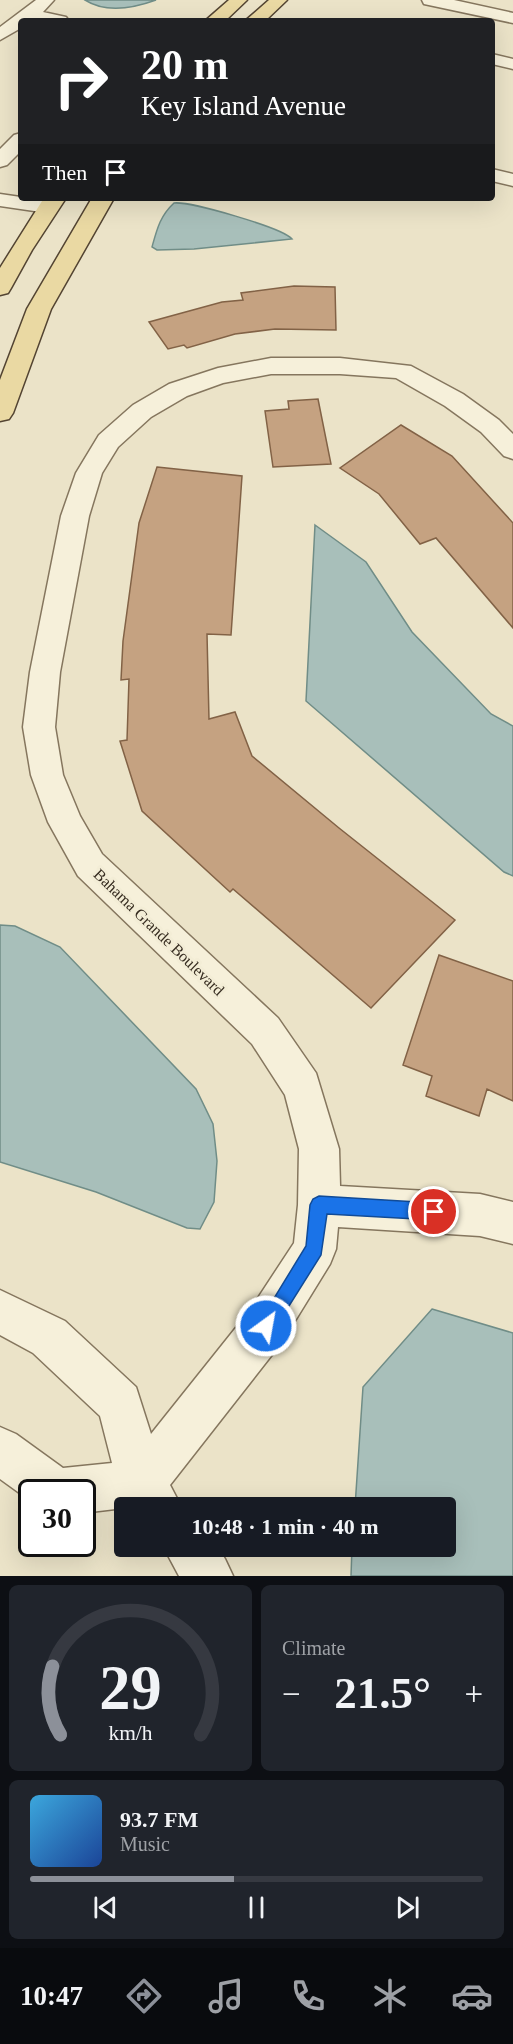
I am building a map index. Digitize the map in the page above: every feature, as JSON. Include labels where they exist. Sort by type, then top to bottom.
[{"type":"main road","points":[[218,18],[239,0]]},
{"type":"main road","points":[[258,18],[279,0]]},
{"type":"main road","points":[[0,412],[39,309],[101,201]]},
{"type":"main road","points":[[0,288],[21,250],[52,203]]},
{"type":"street","points":[[24,18],[46,0]]},
{"type":"street","points":[[430,0],[513,18]]},
{"type":"street","points":[[30,14],[47,18]]},
{"type":"street","points":[[0,35],[18,22]]},
{"type":"street","points":[[495,60],[513,64]]},
{"type":"street","points":[[0,161],[18,142]]},
{"type":"street","points":[[495,176],[513,180]]},
{"type":"street","points":[[0,200],[52,203]]},
{"type":"street","name":"Bahama Grande Boulevard","points":[[150,1496],[266,1326],[315,1249],[319,1205],[319,1149],[302,1087],[265,1031],[90,866],[65,822],[47,775],[39,727],[45,672],[75,516],[89,473],[108,441],[142,411],[178,390],[218,376],[271,366],[340,366],[402,371],[454,400],[490,426],[513,450]]},
{"type":"street","points":[[319,1205],[480,1215],[513,1223]]},
{"type":"street","points":[[0,1312],[49,1336],[120,1403],[150,1496],[57,1492],[0,1450]]},
{"type":"street","points":[[195,1557],[208,1576]]},
{"type":"water","points":[[85,0],[156,0],[130,7],[111,8]]},
{"type":"water","points":[[174,203],[198,206],[236,216],[272,228],[292,239],[194,249],[157,250],[152,247],[157,229],[165,213]]},
{"type":"water","points":[[315,525],[366,562],[412,632],[491,714],[513,726],[513,876],[504,872],[306,701]]},
{"type":"water","points":[[0,925],[15,926],[60,947],[196,1089],[213,1124],[217,1161],[214,1202],[200,1229],[187,1228],[96,1192],[0,1162]]},
{"type":"water","points":[[432,1309],[513,1333],[513,1576],[351,1576],[352,1557],[456,1557],[456,1497],[356,1497],[363,1387]]},
{"type":"building","points":[[294,286],[335,287],[336,330],[275,329],[235,334],[187,348],[184,345],[168,349],[149,322],[222,302],[243,300],[241,293]]},
{"type":"building","points":[[318,399],[331,464],[273,467],[265,411],[289,409],[288,401]]},
{"type":"building","points":[[401,425],[452,456],[513,523],[513,628],[436,538],[420,544],[379,494],[340,468]]},
{"type":"building","points":[[157,467],[242,476],[231,635],[207,634],[209,719],[235,712],[252,756],[455,920],[371,1008],[233,889],[230,892],[142,811],[120,741],[127,740],[129,679],[121,680],[123,641],[139,523]]},
{"type":"building","points":[[439,955],[513,981],[513,1101],[487,1089],[479,1116],[426,1096],[432,1076],[403,1065]]},
{"type":"route","points":[[266,1326],[315,1249],[319,1205],[434,1212]]}]
